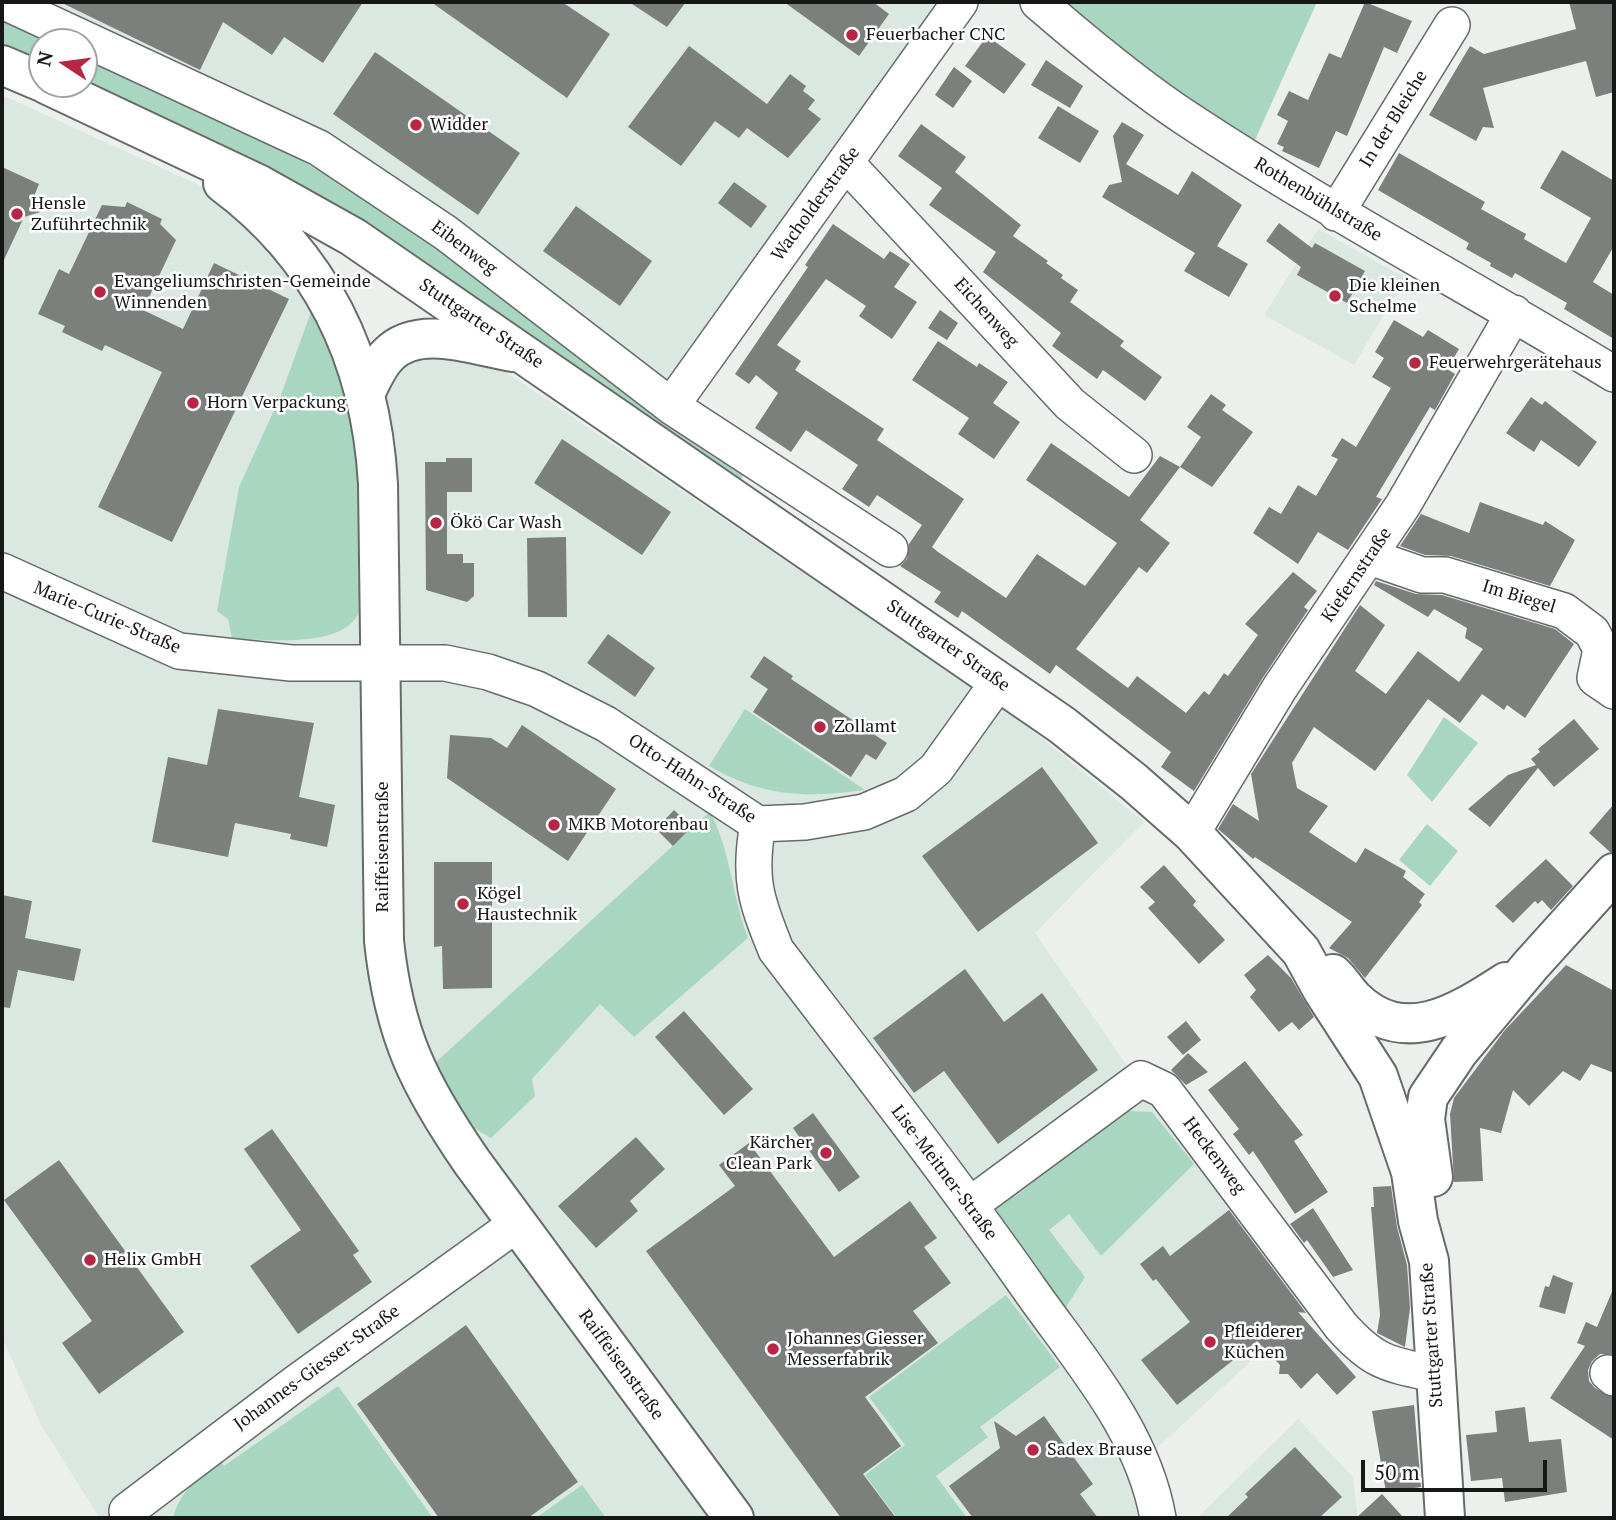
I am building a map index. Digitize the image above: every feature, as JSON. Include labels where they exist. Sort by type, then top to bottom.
[{"type":"main road","name":"Stuttgarter Straße","points":[[2,65],[28,76]]},
{"type":"main road","name":"Stuttgarter Straße","points":[[75,98],[260,185],[353,237],[1062,725],[1134,782],[1192,833],[1301,951],[1382,1087],[1411,1172],[1418,1221],[1429,1261],[1445,1518]]},
{"type":"main road","name":"Raiffeisenstraße","points":[[171,144],[243,198],[293,249],[321,288],[342,325],[366,392],[376,443],[383,661],[384,941],[389,985],[401,1031],[433,1106],[734,1518]]},
{"type":"main road","points":[[366,392],[389,353],[409,341],[440,338],[525,354]]},
{"type":"main road","points":[[1429,1261],[1441,1211],[1427,1146],[1425,1119],[1428,1097],[1459,1051],[1531,965],[1614,873]]},
{"type":"main road","points":[[1301,951],[1335,975],[1354,999],[1367,1009],[1405,1026],[1427,1023],[1496,988],[1531,965]]},
{"type":"street","name":"Eibenweg","points":[[5,2],[319,148],[446,233],[671,406],[890,549]]},
{"type":"street","name":"Wacholderstraße","points":[[671,406],[960,2]]},
{"type":"street","name":"Rothenbühlstraße","points":[[1038,2],[1186,119],[1336,213],[1514,313],[1614,374]]},
{"type":"street","name":"In der Bleiche","points":[[1336,213],[1452,25]]},
{"type":"street","name":"Eichenweg","points":[[846,163],[1070,404],[1134,455]]},
{"type":"street","name":"Kiefernstraße","points":[[1192,833],[1279,690],[1370,557],[1514,313]]},
{"type":"street","name":"Im Biegel","points":[[1370,557],[1422,575],[1446,575],[1564,611],[1592,632],[1601,649],[1595,678],[1614,691]]},
{"type":"street","name":"Marie-Curie-Straße","points":[[2,571],[179,651],[291,663],[383,661]]},
{"type":"street","name":"Otto-Hahn-Straße","points":[[383,661],[445,663],[488,672],[537,689],[606,724],[758,824],[805,822],[864,812],[906,794],[936,769],[999,681]]},
{"type":"street","name":"Lise-Meitner-Straße","points":[[758,824],[752,860],[756,902],[776,950],[970,1205],[1116,1411],[1139,1458],[1158,1518]]},
{"type":"street","name":"Heckenweg","points":[[970,1205],[1142,1079],[1164,1090],[1341,1326],[1361,1348],[1383,1363],[1434,1374]]},
{"type":"street","name":"Johannes-Giesser-Straße","points":[[132,1518],[127,1511],[208,1448],[518,1223]]},
{"type":"shaded area","points":[[2,2],[956,2],[658,410],[398,215],[286,150],[98,52],[98,28],[52,28]]},
{"type":"shaded area","points":[[2,95],[210,190],[295,271],[343,353],[415,349],[482,356],[1011,713],[1144,822],[1035,933],[1133,1074],[1311,1305],[1153,1452],[1174,1518],[100,1518],[42,1427],[2,1337]]},
{"type":"shaded area","name":"Die kleinen Schelme","points":[[1318,229],[1406,278],[1354,365],[1264,315]]},
{"type":"shaded area","points":[[1298,1419],[1353,1477],[1358,1518],[1197,1518]]},
{"type":"green space","points":[[1058,2],[1317,2],[1251,149]]},
{"type":"green space","points":[[2,14],[31,28],[28,28],[28,61],[2,49]]},
{"type":"green space","points":[[98,60],[268,142],[398,215],[745,474],[736,484],[98,93]]},
{"type":"green space","points":[[316,298],[355,388],[367,590],[357,616],[348,626],[334,633],[299,640],[232,638],[228,619],[217,611],[239,487],[281,395]]},
{"type":"green space","points":[[745,709],[865,790],[823,794],[785,793],[748,784],[709,766]]},
{"type":"green space","points":[[1444,717],[1478,743],[1432,802],[1407,775]]},
{"type":"green space","points":[[710,812],[723,842],[748,938],[634,1037],[600,1004],[532,1079],[535,1096],[491,1138],[472,1127],[435,1063]]},
{"type":"green space","points":[[1427,824],[1458,851],[1430,886],[1399,860]]},
{"type":"green space","points":[[1125,1111],[1152,1112],[1194,1164],[1101,1256],[1069,1214],[1049,1230],[1085,1277],[1061,1315],[993,1215],[996,1200],[1005,1188],[1015,1196]]},
{"type":"green space","points":[[1006,1295],[1060,1367],[980,1427],[988,1437],[936,1476],[967,1518],[897,1518],[865,1475],[905,1445],[869,1397]]},
{"type":"green space","points":[[338,1386],[433,1518],[173,1518],[185,1492],[220,1460],[224,1466]]},
{"type":"green space","points":[[582,1485],[606,1518],[536,1518]]},
{"type":"building","points":[[60,2],[363,2],[323,63],[284,37],[272,55],[223,22],[200,70]]},
{"type":"building","points":[[431,2],[562,2],[610,34],[567,98]]},
{"type":"building","points":[[629,2],[686,2],[667,27]]},
{"type":"building","name":"Feuerbacher CNC","points":[[784,2],[873,2],[889,14],[859,56]]},
{"type":"building","points":[[1365,2],[1412,21],[1397,53],[1384,47],[1347,136],[1336,131],[1319,168],[1282,151],[1284,147],[1277,144],[1288,121],[1277,115],[1289,91],[1308,100],[1329,53],[1341,58]]},
{"type":"building","points":[[1569,2],[1614,2],[1614,92],[1596,97],[1586,61],[1483,88],[1494,128],[1483,127],[1476,141],[1429,115],[1470,46],[1484,54],[1576,29]]},
{"type":"building","points":[[987,36],[1026,64],[1004,94],[965,66]]},
{"type":"building","points":[[689,46],[767,104],[790,74],[806,86],[803,91],[815,100],[808,109],[821,119],[788,158],[747,128],[739,138],[715,121],[681,166],[628,127]]},
{"type":"building","name":"Widder","points":[[375,52],[520,153],[478,215],[333,114]]},
{"type":"building","points":[[1046,60],[1083,86],[1070,108],[1031,85]]},
{"type":"building","points":[[954,67],[972,81],[953,108],[935,95]]},
{"type":"building","points":[[1058,106],[1099,131],[1080,163],[1038,138]]},
{"type":"building","points":[[1122,122],[1144,135],[1126,164],[1178,195],[1192,171],[1242,205],[1217,246],[1248,264],[1229,297],[1184,271],[1195,253],[1102,197],[1109,185],[1122,182],[1113,136]]},
{"type":"building","points":[[921,124],[966,157],[955,172],[1021,225],[1013,236],[1048,261],[1046,263],[1063,275],[1061,278],[1078,290],[1070,302],[1124,341],[1120,346],[1162,377],[1145,401],[1103,370],[1097,379],[1052,346],[1061,333],[983,272],[996,252],[929,205],[942,188],[898,156]]},
{"type":"building","points":[[1562,150],[1614,181],[1614,246],[1593,282],[1614,295],[1614,339],[1564,309],[1567,303],[1515,273],[1512,278],[1490,266],[1491,263],[1466,249],[1469,243],[1378,190],[1399,153],[1485,202],[1481,209],[1526,234],[1524,239],[1566,263],[1591,218],[1540,188]]},
{"type":"building","name":"Hensle Zuführtechnik","points":[[2,167],[39,184],[35,194],[40,212],[24,217],[2,264]]},
{"type":"building","points":[[734,182],[767,206],[751,228],[718,203]]},
{"type":"building","name":"Horn Verpackung","points":[[127,202],[162,219],[160,224],[176,240],[143,310],[183,329],[214,263],[289,299],[172,542],[98,507],[162,372],[105,345],[102,351],[62,332],[65,326],[38,314],[59,269],[69,274],[102,205],[125,207]]},
{"type":"building","points":[[576,206],[652,261],[620,306],[543,251]]},
{"type":"building","points":[[1279,223],[1312,248],[1315,243],[1365,271],[1347,303],[1297,275],[1301,267],[1266,241]]},
{"type":"building","points":[[833,224],[884,259],[890,251],[910,264],[894,287],[917,302],[892,339],[859,316],[866,306],[826,279],[777,345],[801,361],[795,370],[884,429],[877,440],[964,499],[932,547],[938,552],[1006,598],[1037,554],[1085,586],[1117,543],[1026,480],[1051,443],[1129,497],[1160,456],[1180,467],[1140,520],[1170,543],[1147,573],[1139,567],[1076,649],[1128,688],[1137,676],[1186,713],[1204,691],[1209,695],[1224,673],[1228,676],[1258,635],[1245,624],[1293,572],[1317,591],[1304,607],[1308,610],[1262,679],[1194,791],[1161,767],[1171,752],[1056,665],[1050,674],[962,611],[958,618],[934,602],[941,592],[900,566],[907,559],[909,544],[922,525],[877,495],[869,507],[842,489],[858,465],[806,430],[791,452],[755,428],[778,393],[756,375],[749,384],[735,374],[808,267],[805,265]]},
{"type":"building","points":[[940,310],[958,323],[947,340],[928,328]]},
{"type":"building","points":[[1394,320],[1423,337],[1428,330],[1459,349],[1447,369],[1455,374],[1435,410],[1430,407],[1376,497],[1382,499],[1348,550],[1318,532],[1298,564],[1253,533],[1269,507],[1281,514],[1298,485],[1316,496],[1338,459],[1331,456],[1342,438],[1356,447],[1391,388],[1372,377],[1384,358],[1375,352]]},
{"type":"building","points":[[938,341],[977,367],[979,363],[1008,382],[993,403],[1020,422],[994,459],[958,434],[969,418],[912,380]]},
{"type":"building","points":[[1211,394],[1226,405],[1222,410],[1253,432],[1212,487],[1180,467],[1201,437],[1187,427]]},
{"type":"building","points":[[1531,397],[1542,405],[1545,401],[1597,442],[1579,467],[1541,440],[1534,452],[1506,433]]},
{"type":"building","points":[[562,439],[671,512],[642,555],[534,483]]},
{"type":"building","name":"Ökö Car Wash","points":[[446,458],[472,458],[472,492],[447,492],[447,554],[463,554],[463,563],[474,563],[474,596],[467,602],[426,590],[425,462],[446,462]]},
{"type":"building","points":[[1480,502],[1543,525],[1545,521],[1575,540],[1550,586],[1451,556],[1425,555],[1400,546],[1421,514],[1469,533]]},
{"type":"building","points":[[566,537],[567,617],[528,617],[527,538]]},
{"type":"building","points":[[1376,581],[1416,594],[1442,595],[1555,629],[1574,644],[1525,718],[1507,705],[1504,710],[1482,694],[1460,723],[1428,699],[1375,771],[1314,727],[1292,763],[1297,788],[1328,806],[1309,832],[1356,863],[1365,848],[1406,871],[1403,877],[1425,894],[1419,902],[1422,905],[1365,978],[1348,958],[1329,948],[1352,922],[1255,857],[1253,859],[1218,829],[1233,804],[1259,821],[1251,774],[1360,605],[1385,625],[1355,671],[1386,694],[1418,651],[1459,682],[1483,649],[1465,638],[1467,628],[1434,609],[1428,617],[1374,585]]},
{"type":"building","points":[[608,634],[655,668],[635,697],[587,663]]},
{"type":"building","name":"Zollamt","points":[[764,656],[793,676],[791,679],[887,743],[876,760],[866,754],[851,777],[753,712],[768,689],[750,677]]},
{"type":"building","points":[[218,709],[314,723],[299,797],[335,805],[327,847],[290,839],[291,834],[235,823],[228,857],[152,842],[168,757],[207,765]]},
{"type":"building","points":[[1574,719],[1599,749],[1554,787],[1538,768],[1490,827],[1468,809],[1508,775],[1536,765],[1531,759],[1540,752],[1538,749]]},
{"type":"building","name":"MKB Motorenbau","points":[[522,725],[616,789],[568,861],[447,778],[450,735],[491,738],[507,748]]},
{"type":"building","points":[[1042,767],[1098,843],[978,932],[922,856]]},
{"type":"building","points":[[1614,804],[1614,852],[1610,852],[1589,833]]},
{"type":"building","points":[[674,810],[692,827],[673,846],[656,829]]},
{"type":"building","points":[[1546,859],[1573,886],[1551,910],[1542,900],[1538,904],[1535,901],[1513,923],[1495,906]]},
{"type":"building","name":"Kögel Haustechnik","points":[[434,862],[492,862],[492,988],[443,989],[442,946],[434,947]]},
{"type":"building","points":[[1164,865],[1196,901],[1193,905],[1225,940],[1199,964],[1148,908],[1155,902],[1140,887]]},
{"type":"building","points":[[2,895],[32,901],[25,938],[81,949],[74,981],[18,970],[10,1008],[2,1007]]},
{"type":"building","points":[[1268,955],[1291,978],[1314,1017],[1299,1030],[1292,1022],[1279,1032],[1250,997],[1256,990],[1244,975]]},
{"type":"building","points":[[1566,965],[1614,991],[1614,1073],[1591,1064],[1580,1081],[1563,1071],[1529,1106],[1513,1090],[1501,1133],[1480,1128],[1483,1181],[1454,1182],[1450,1114],[1454,1098],[1505,1030]]},
{"type":"building","points":[[965,969],[1004,1022],[1042,993],[1098,1070],[998,1144],[944,1071],[914,1093],[873,1038]]},
{"type":"building","points":[[684,1011],[753,1089],[724,1115],[655,1037]]},
{"type":"building","points":[[1186,1021],[1201,1040],[1183,1055],[1167,1037]]},
{"type":"building","points":[[1188,1053],[1208,1072],[1186,1085],[1171,1070]]},
{"type":"building","points":[[1245,1061],[1303,1135],[1294,1141],[1328,1192],[1295,1214],[1253,1151],[1249,1155],[1233,1134],[1239,1129],[1208,1090]]},
{"type":"building","name":"Kärcher Clean Park","points":[[813,1113],[860,1177],[839,1192],[793,1128]]},
{"type":"building","points":[[272,1129],[359,1251],[353,1255],[372,1282],[298,1334],[250,1266],[301,1230],[244,1149]]},
{"type":"building","points":[[636,1137],[665,1169],[630,1201],[638,1211],[596,1248],[558,1206]]},
{"type":"building","points":[[749,1143],[834,1257],[910,1201],[937,1238],[924,1247],[951,1283],[913,1311],[938,1343],[865,1397],[901,1446],[863,1474],[896,1518],[841,1518],[646,1251],[735,1186],[719,1165]]},
{"type":"building","name":"Helix GmbH","points":[[59,1160],[184,1332],[99,1394],[62,1343],[92,1321],[4,1200]]},
{"type":"building","points":[[1391,1186],[1397,1227],[1407,1265],[1410,1308],[1405,1347],[1377,1333],[1380,1315],[1371,1207],[1374,1207],[1373,1187]]},
{"type":"building","points":[[1313,1208],[1353,1270],[1333,1277],[1307,1240],[1304,1243],[1290,1224]]},
{"type":"building","points":[[1229,1210],[1306,1313],[1298,1312],[1356,1377],[1337,1395],[1317,1373],[1301,1389],[1288,1374],[1279,1374],[1280,1365],[1257,1341],[1177,1405],[1141,1360],[1190,1322],[1156,1279],[1153,1281],[1140,1264],[1163,1246],[1170,1256]]},
{"type":"building","points":[[1553,1275],[1573,1283],[1565,1314],[1539,1307],[1545,1286],[1549,1287]]},
{"type":"building","points":[[1614,1287],[1614,1354],[1600,1354],[1592,1361],[1588,1370],[1589,1381],[1595,1388],[1614,1398],[1614,1440],[1550,1398],[1585,1346],[1577,1343],[1586,1322],[1597,1327]]},
{"type":"building","points":[[466,1325],[578,1482],[528,1518],[439,1518],[357,1404]]},
{"type":"building","points":[[1414,1405],[1421,1487],[1386,1492],[1372,1411]]},
{"type":"building","points":[[1525,1407],[1529,1442],[1561,1439],[1567,1492],[1505,1502],[1502,1478],[1471,1481],[1466,1435],[1497,1432],[1495,1411]]},
{"type":"building","name":"Sadex Brause","points":[[1044,1416],[1093,1484],[1080,1494],[1098,1518],[973,1518],[949,1486],[1000,1448],[994,1421],[1016,1436]]},
{"type":"building","points":[[1295,1447],[1342,1497],[1319,1518],[1226,1518],[1248,1497],[1245,1494]]},
{"type":"building","points":[[1382,1494],[1404,1518],[1356,1518]]},
{"type":"place","name":"Feuerbacher CNC","points":[[852,35]]},
{"type":"place","name":"Widder","points":[[416,125]]},
{"type":"place","name":"Hensle Zuführtechnik","points":[[17,214]]},
{"type":"place","name":"Evangeliumschristen-Gemeinde Winnenden","points":[[100,292]]},
{"type":"place","name":"Die kleinen Schelme","points":[[1335,296]]},
{"type":"place","name":"Feuerwehrgerätehaus","points":[[1415,363]]},
{"type":"place","name":"Horn Verpackung","points":[[193,403]]},
{"type":"place","name":"Ökö Car Wash","points":[[436,523]]},
{"type":"place","name":"Zollamt","points":[[820,727]]},
{"type":"place","name":"MKB Motorenbau","points":[[554,825]]},
{"type":"place","name":"Kögel Haustechnik","points":[[463,904]]},
{"type":"place","name":"Kärcher Clean Park","points":[[826,1153]]},
{"type":"place","name":"Helix GmbH","points":[[90,1260]]},
{"type":"place","name":"Pfleiderer Küchen","points":[[1210,1342]]},
{"type":"place","name":"Johannes Giesser Messerfabrik","points":[[773,1349]]},
{"type":"place","name":"Sadex Brause","points":[[1033,1450]]}]
